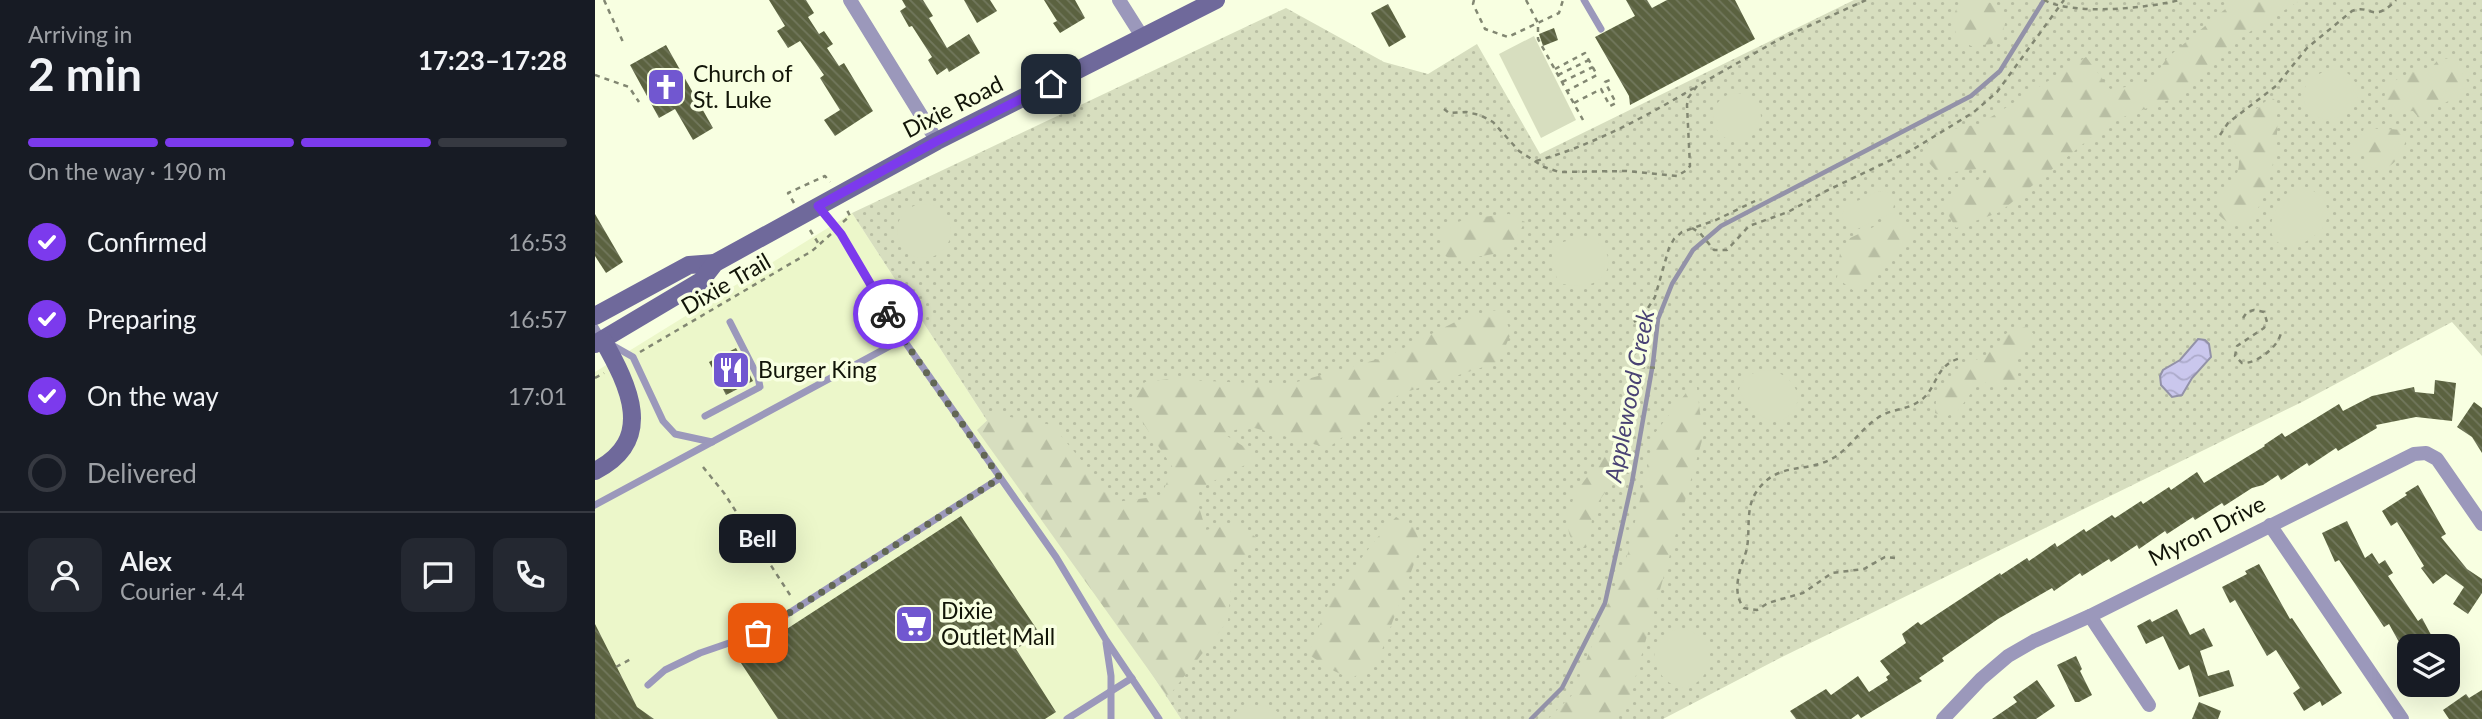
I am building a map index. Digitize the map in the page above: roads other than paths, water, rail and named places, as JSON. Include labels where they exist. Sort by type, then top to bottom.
[{"type":"main road","name":"Dixie Road","points":[[598,337],[701,281],[715,263],[937,141],[1216,0]]},
{"type":"main road","name":"Dixie Road","points":[[595,316],[689,265],[715,263]]},
{"type":"main road","points":[[595,471],[611,463],[624,447],[630,433],[633,414],[623,376],[598,337]]},
{"type":"street","points":[[849,0],[937,141]]},
{"type":"street","points":[[1119,0],[1143,38]]},
{"type":"street","name":"Myron Drive","points":[[1943,719],[1981,679],[2008,656],[2034,641],[2090,616],[2395,461],[2420,452],[2431,454],[2482,524]]},
{"type":"street","points":[[2270,525],[2402,719]]},
{"type":"street","points":[[2090,616],[2149,705]]},
{"type":"lane","points":[[1584,0],[1601,29]]},
{"type":"lane","points":[[818,206],[841,234],[903,339],[1056,557],[1106,640],[1159,719]]},
{"type":"lane","points":[[705,416],[760,387],[758,377],[730,321]]},
{"type":"lane","points":[[598,337],[633,357],[663,421],[675,434],[713,442]]},
{"type":"lane","points":[[595,505],[903,339]]},
{"type":"lane","points":[[648,685],[665,670],[700,653],[758,633],[1000,478]]},
{"type":"lane","points":[[1106,640],[1112,691],[1111,719]]},
{"type":"lane","points":[[1067,719],[1132,678]]},
{"type":"water","points":[[2198,339],[2209,344],[2211,357],[2192,378],[2182,395],[2172,397],[2161,385],[2160,376],[2163,370],[2180,360]]},
{"type":"waterway","name":"Applewood Creek","points":[[1531,719],[1562,688],[1605,603],[1632,482],[1658,319],[1672,284],[1693,250],[1721,226],[1971,96],[2000,71],[2044,0]]},
{"type":"place","name":"Church of St. Luke","points":[[666,87]]},
{"type":"place","name":"Burger King","points":[[731,370]]},
{"type":"place","name":"Dixie Outlet Mall","points":[[914,624]]},
{"type":"place","name":"Bell","points":[[758,633]]}]
